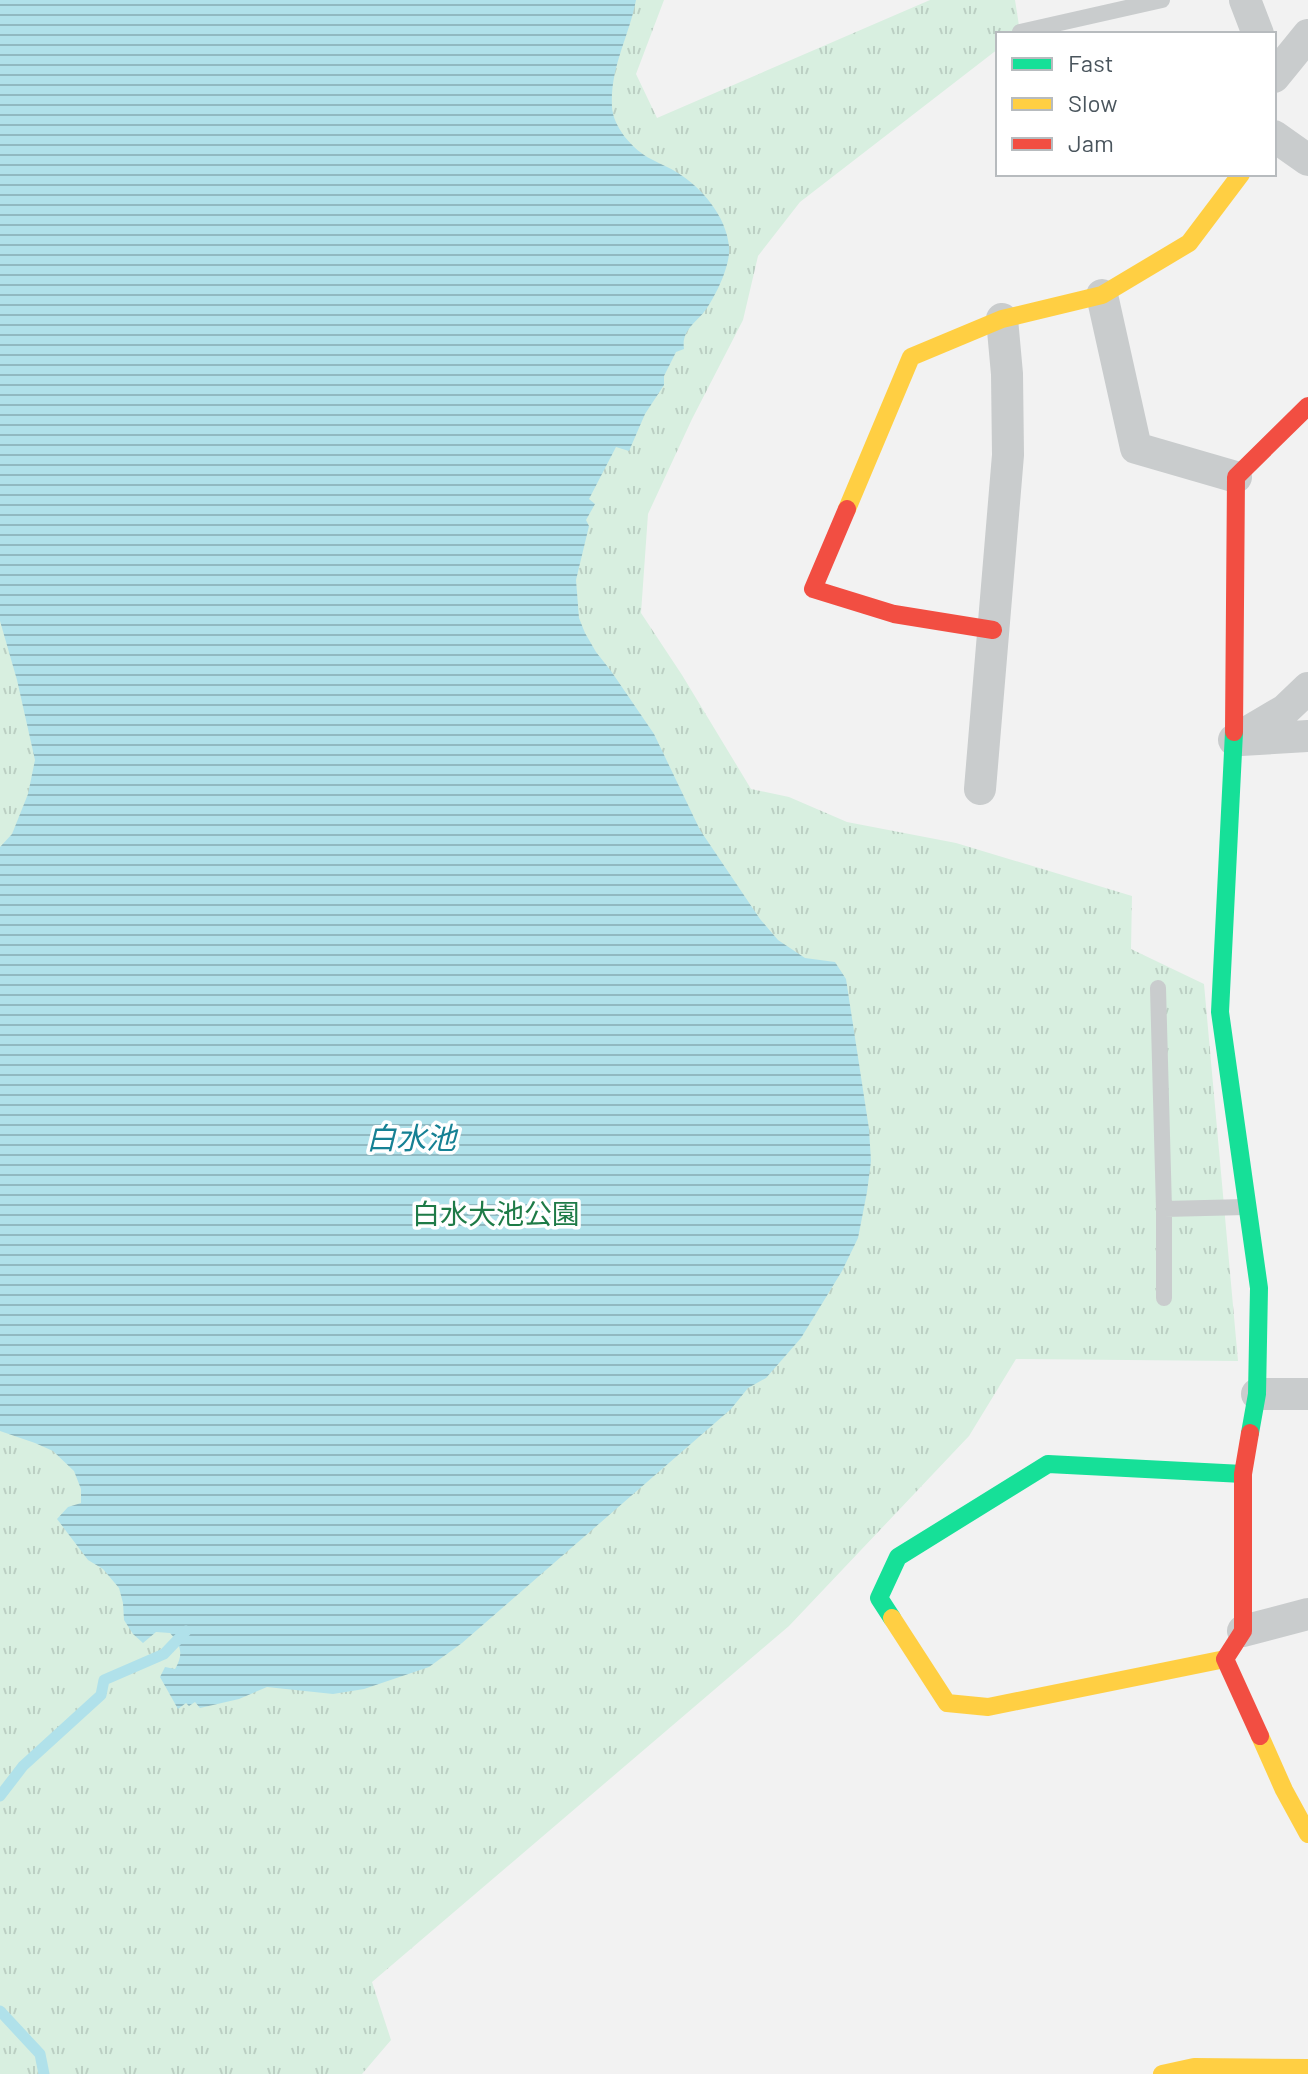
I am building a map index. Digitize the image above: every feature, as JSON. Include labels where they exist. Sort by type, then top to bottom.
[{"type":"street","points":[[1245,0],[1257,32]]},
{"type":"street","points":[[1276,75],[1308,35]]},
{"type":"street","points":[[1276,137],[1308,160]]},
{"type":"street","points":[[993,630],[894,614],[813,589],[911,357],[1002,319],[1102,295],[1189,243],[1239,176]]},
{"type":"street","points":[[1102,295],[1136,448],[1236,477]]},
{"type":"street","points":[[980,789],[1008,455],[1007,374],[1002,319]]},
{"type":"street","points":[[1243,1474],[1048,1464],[898,1557],[879,1598],[947,1703],[988,1707],[1225,1659],[1243,1631],[1243,1474],[1257,1394],[1259,1288],[1220,1012],[1234,740],[1236,477],[1308,406]]},
{"type":"street","points":[[1234,740],[1285,710],[1308,688]]},
{"type":"street","points":[[1234,740],[1308,736]]},
{"type":"street","points":[[1257,1394],[1308,1394]]},
{"type":"street","points":[[1243,1631],[1308,1614]]},
{"type":"street","points":[[1225,1659],[1284,1790],[1308,1834]]},
{"type":"street","points":[[1162,2074],[1194,2067],[1308,2068]]},
{"type":"lane","points":[[1020,32],[1162,0]]},
{"type":"lane","points":[[1158,988],[1164,1298]]},
{"type":"lane","points":[[1164,1209],[1247,1207]]},
{"type":"green space","name":"白水池","points":[[0,0],[664,0],[636,74],[657,118],[930,0],[1015,0],[1020,32],[996,32],[996,51],[800,202],[758,256],[743,320],[648,514],[641,613],[751,789],[789,797],[847,822],[956,843],[1132,896],[1131,949],[1204,984],[1238,1361],[1016,1359],[969,1436],[789,1626],[372,1982],[391,2040],[362,2074],[0,2074]]},
{"type":"water","name":"白水池","points":[[0,0],[636,0],[614,79],[613,115],[625,137],[637,150],[678,173],[704,195],[718,214],[727,235],[728,261],[715,295],[685,336],[684,349],[676,352],[664,376],[664,385],[645,414],[629,451],[616,447],[589,499],[595,504],[586,520],[589,526],[576,580],[579,618],[596,652],[654,734],[700,830],[760,919],[778,940],[805,958],[835,962],[846,979],[871,1161],[858,1238],[842,1271],[801,1338],[766,1378],[748,1388],[731,1409],[462,1643],[429,1667],[364,1689],[333,1694],[267,1687],[239,1699],[200,1708],[195,1702],[189,1706],[186,1703],[178,1709],[160,1677],[165,1667],[175,1669],[178,1664],[180,1650],[177,1642],[170,1633],[156,1632],[143,1643],[133,1634],[124,1620],[119,1588],[103,1569],[88,1560],[57,1519],[68,1507],[81,1503],[81,1489],[74,1471],[53,1451],[0,1431],[0,847],[12,834],[28,794],[35,760],[0,621]]},
{"type":"waterway","points":[[0,1796],[23,1766],[101,1695],[104,1680],[164,1654],[186,1631]]},
{"type":"waterway","points":[[0,2011],[40,2054],[44,2074]]},
{"type":"traffic: fast","points":[[1234,732],[1220,1012],[1259,1288],[1257,1394],[1250,1433]]},
{"type":"traffic: fast","points":[[892,1618],[879,1598],[898,1557],[1048,1464],[1243,1474]]},
{"type":"traffic: slow","points":[[847,509],[911,357],[1002,319],[1102,295],[1189,243],[1239,176]]},
{"type":"traffic: slow","points":[[892,1618],[947,1703],[988,1707],[1225,1659]]},
{"type":"traffic: slow","points":[[1260,1736],[1308,1834]]},
{"type":"traffic: slow","points":[[1162,2074],[1194,2067],[1308,2068]]},
{"type":"traffic: jam","points":[[1234,732],[1236,477],[1308,406]]},
{"type":"traffic: jam","points":[[847,509],[813,589],[894,614],[993,630]]},
{"type":"traffic: jam","points":[[1250,1433],[1243,1474],[1243,1631],[1225,1659],[1260,1736]]},
{"type":"park label","name":"白水大池公園","points":[[496,1214]]}]
